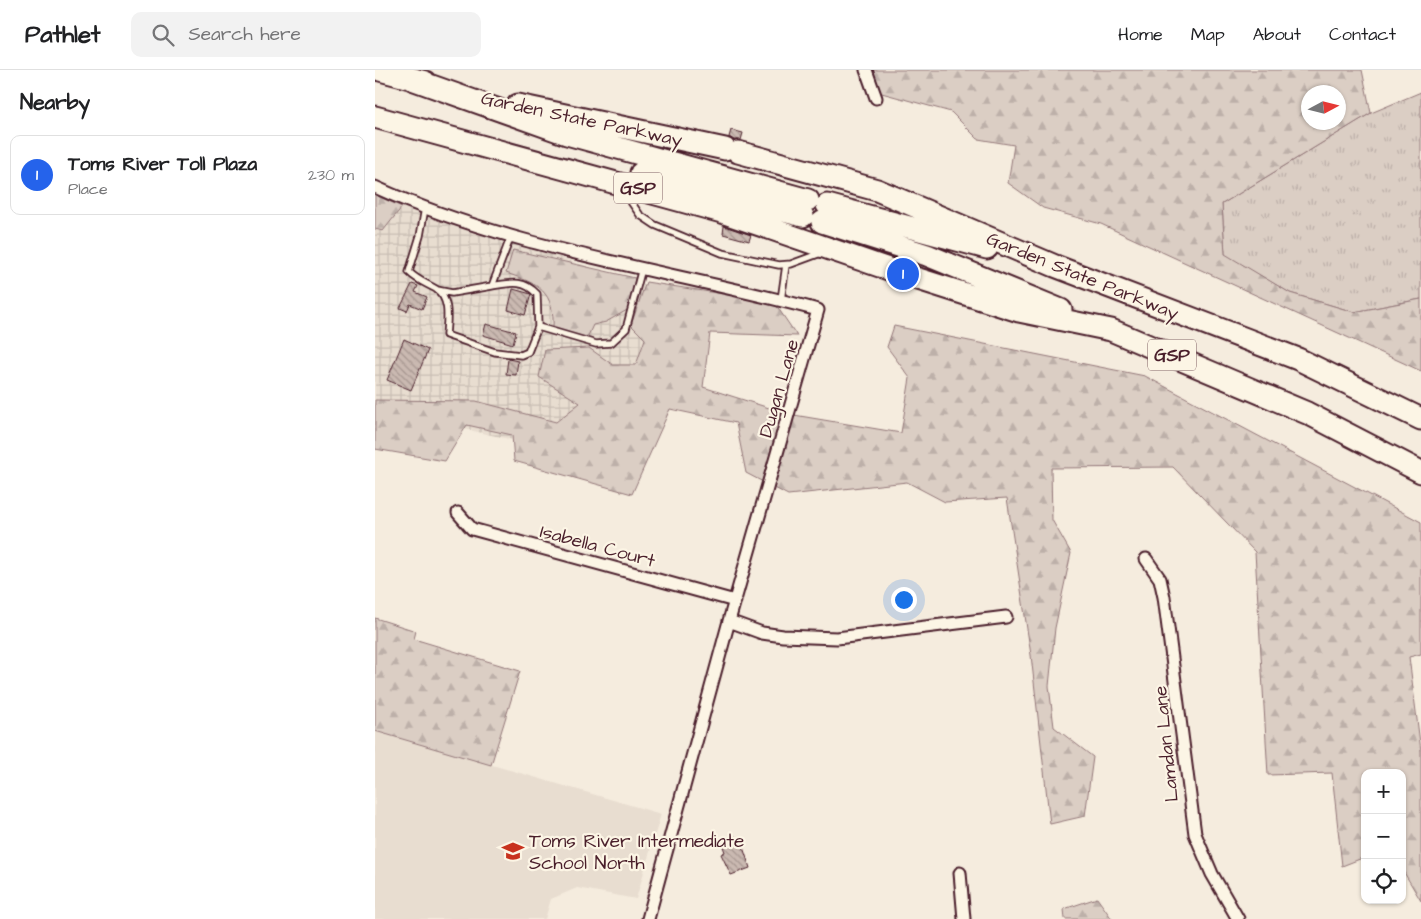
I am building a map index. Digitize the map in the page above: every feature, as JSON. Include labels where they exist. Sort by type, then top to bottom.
[{"type":"highway","name":"Garden State Parkway","points":[[380,70],[473,96],[732,150],[877,190],[1055,266],[1298,359],[1421,419]]},
{"type":"highway","points":[[412,79],[567,134],[815,211],[1111,330]]},
{"type":"highway","points":[[375,112],[1055,266]]},
{"type":"highway","name":"GSP","points":[[375,117],[723,212],[903,274],[1019,311],[1111,330],[1307,413],[1421,472]]},
{"type":"street","points":[[866,70],[876,98]]},
{"type":"street","name":"Dugan Lane","points":[[375,187],[425,208],[511,236],[818,310],[729,621],[648,919]]},
{"type":"street","name":"Isabella Court","points":[[458,514],[472,529],[735,601]]},
{"type":"street","name":"Lamdan Lane","points":[[1147,559],[1160,579],[1164,597],[1195,834],[1212,874],[1237,919]]},
{"type":"street","points":[[729,621],[762,633],[783,636],[837,638],[1006,617]]},
{"type":"street","points":[[960,873],[964,919]]},
{"type":"lane","points":[[618,182],[640,215],[655,226],[722,253],[767,264],[786,265],[833,249]]},
{"type":"lane","points":[[425,208],[420,236],[409,272],[417,280],[437,290],[452,293],[517,282],[530,286],[537,294],[539,301],[538,328],[528,352],[521,355],[495,352],[446,335],[445,301],[437,290]]},
{"type":"lane","points":[[492,286],[511,236]]},
{"type":"lane","points":[[781,300],[786,265]]},
{"type":"lane","points":[[538,328],[595,344],[611,343],[626,329],[642,268]]},
{"type":"shaded area","points":[[375,196],[679,297],[625,465],[375,409]]},
{"type":"shaded area","name":"Toms River Intermediate School North","points":[[375,731],[661,814],[636,899],[577,888],[551,899],[545,919],[375,919]]},
{"type":"green space","points":[[870,70],[1362,70],[1371,113],[1346,128],[1346,85],[1301,85],[1301,130],[1343,130],[1222,204],[1225,254],[1290,293],[1354,312],[1421,299],[1421,371],[1101,224],[1043,208],[1008,183],[1014,145],[978,139],[951,112],[878,92]]},
{"type":"green space","points":[[1421,92],[1421,299],[1354,312],[1290,293],[1225,255],[1222,204],[1371,113]]},
{"type":"green space","points":[[375,195],[402,207],[383,231],[375,229]]},
{"type":"green space","points":[[513,250],[635,278],[629,309],[606,322],[593,325],[587,338],[553,330],[551,306],[543,291],[528,281],[506,273]]},
{"type":"green space","points":[[646,282],[774,302],[797,336],[710,333],[703,387],[788,414],[901,433],[910,378],[887,347],[894,326],[1145,376],[1421,522],[1421,654],[1409,657],[1421,751],[1421,901],[1406,876],[1406,769],[1361,769],[1361,859],[1342,866],[1332,773],[1268,775],[1255,552],[1173,467],[1051,468],[1052,520],[1071,553],[1055,628],[1049,686],[1054,727],[1093,757],[1085,816],[1050,824],[1031,655],[1007,498],[945,502],[907,482],[788,495],[746,473],[736,423],[670,409],[632,494],[514,461],[512,435],[467,425],[445,461],[375,449],[375,400],[476,401],[556,422],[580,403],[539,377],[545,350],[589,348],[613,365],[636,365],[645,339],[631,325]]},
{"type":"green space","points":[[375,618],[416,631],[414,639],[520,671],[491,765],[375,731]]},
{"type":"green space","points":[[1097,898],[1112,919],[1065,919],[1064,909]]},
{"type":"building","points":[[731,130],[743,133],[741,140],[734,140],[729,137]]},
{"type":"building","points":[[724,226],[751,235],[749,241],[723,234]]},
{"type":"building","points":[[412,284],[418,286],[415,292],[427,297],[422,309],[410,304],[407,311],[400,308]]},
{"type":"building","points":[[513,289],[531,294],[525,315],[508,310]]},
{"type":"building","points":[[486,324],[516,332],[513,344],[483,335]]},
{"type":"building","points":[[404,339],[428,350],[411,390],[387,380]]},
{"type":"building","points":[[508,359],[518,361],[516,375],[506,374]]},
{"type":"building","points":[[735,836],[738,845],[742,844],[750,868],[731,875],[721,854],[725,852],[721,841]]},
{"type":"place","name":"Toms River Toll Plaza","points":[[903,274]]},
{"type":"place","name":"Toms River Intermediate School North","points":[[513,851]]}]
